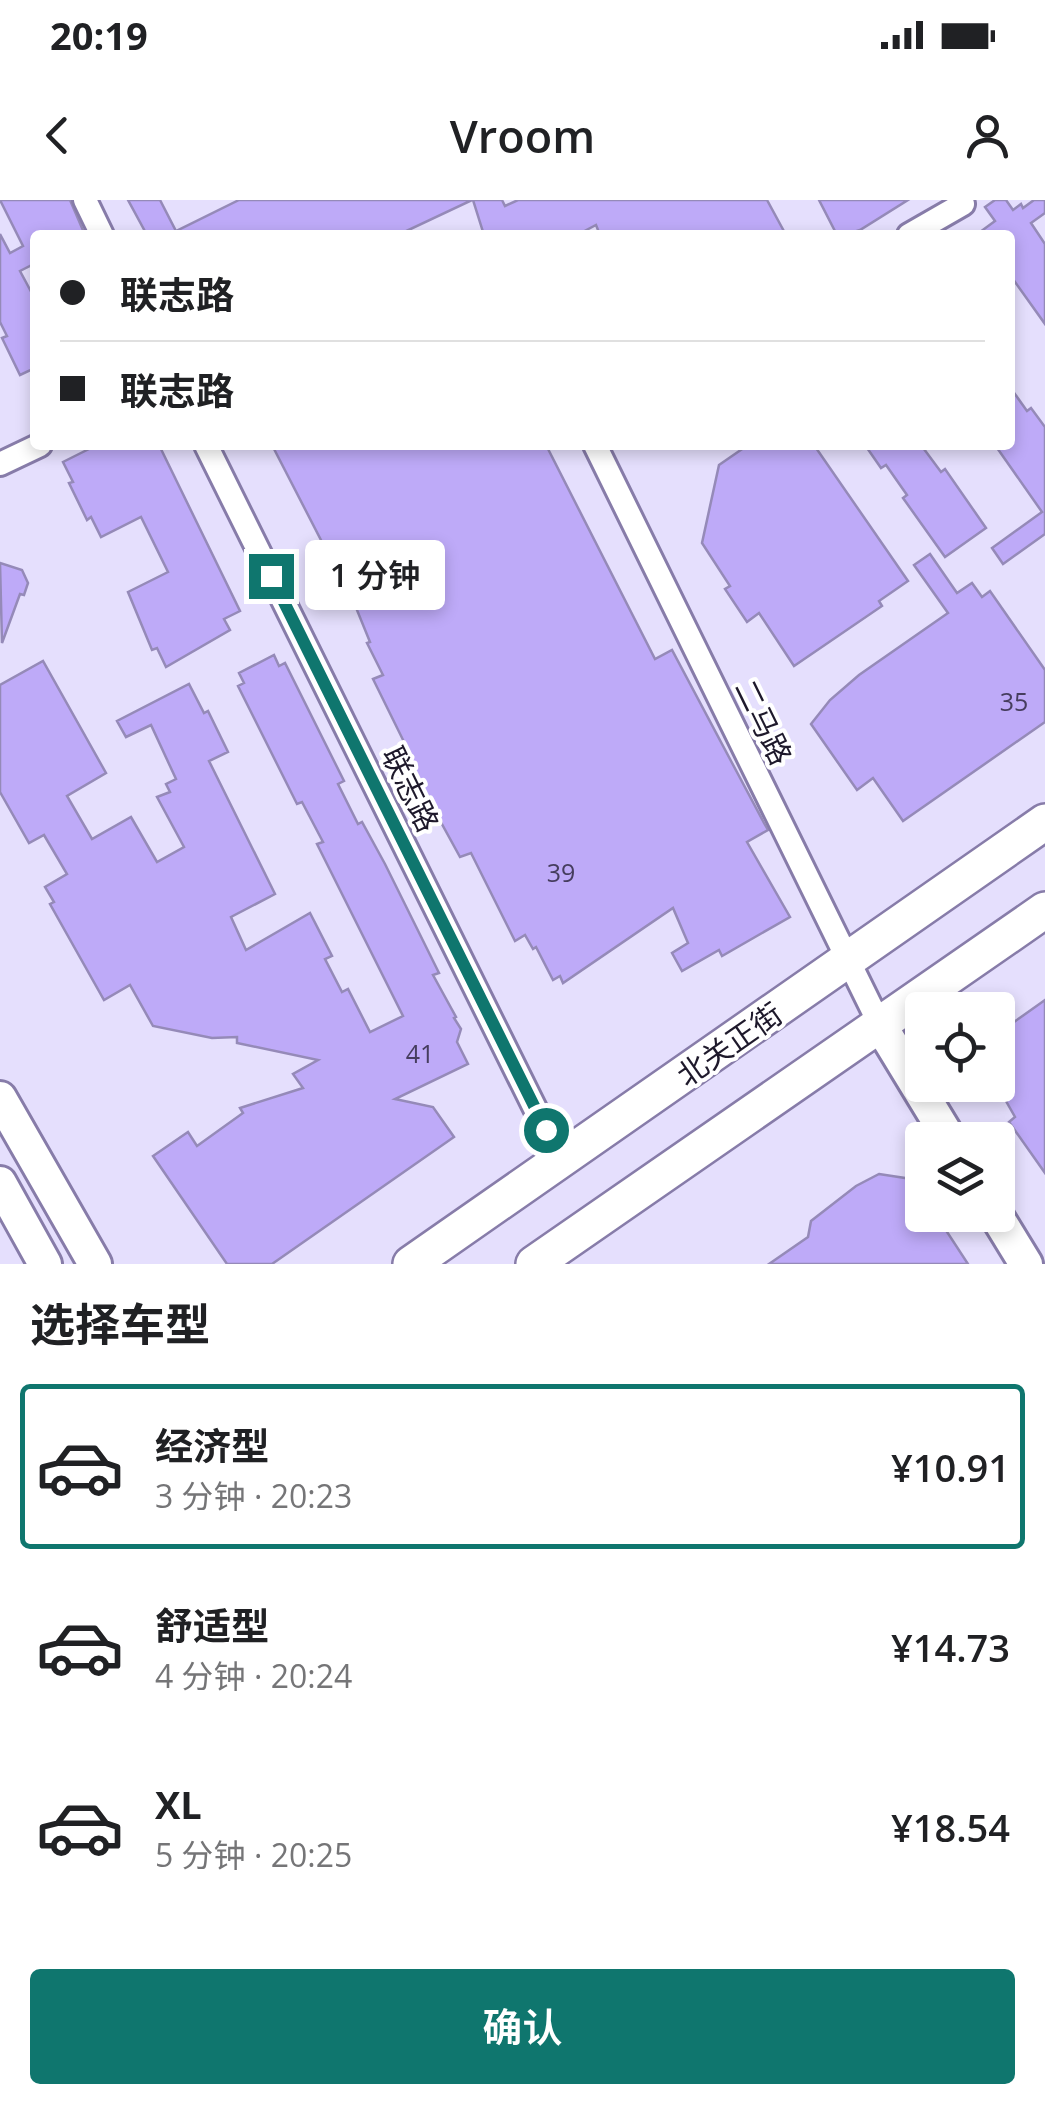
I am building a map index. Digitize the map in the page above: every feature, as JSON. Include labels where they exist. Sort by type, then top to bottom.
[{"type":"main road","name":"北关正街","points":[[411,1264],[1045,822]]},
{"type":"main road","points":[[534,1264],[1045,910]]},
{"type":"main road","points":[[880,1025],[939,1122]]},
{"type":"main road","points":[[0,1098],[95,1264]]},
{"type":"main road","points":[[0,1183],[46,1264]]},
{"type":"main road","points":[[1006,1232],[1026,1264]]},
{"type":"street","points":[[85,200],[100,230]]},
{"type":"street","points":[[918,230],[963,204],[962,200]]},
{"type":"street","points":[[0,464],[30,450]]},
{"type":"street","name":"联志路","points":[[208,450],[561,1161]]},
{"type":"street","name":"二马路","points":[[597,450],[880,1025]]},
{"type":"building","points":[[0,200],[70,200],[83,230],[30,230],[30,266],[20,271],[30,290],[30,370],[20,375],[2,338],[7,336],[0,322],[0,234],[10,253],[23,246]]},
{"type":"building","points":[[128,200],[160,200],[175,230],[144,230]]},
{"type":"building","points":[[239,200],[472,200],[409,230],[178,230]]},
{"type":"building","points":[[473,200],[502,200],[505,206],[518,200],[767,200],[783,230],[598,230],[596,225],[586,230],[482,230]]},
{"type":"building","points":[[819,200],[908,200],[860,230],[834,230]]},
{"type":"building","points":[[995,200],[1006,200],[1013,210],[1021,204],[1023,208],[1034,200],[1045,200],[1045,213],[1031,223],[1045,244],[1045,324],[1015,282],[1015,230],[983,230],[995,221],[985,207]]},
{"type":"building","points":[[1015,394],[1045,427],[1045,534],[1003,564],[992,548],[1042,512],[999,450],[1015,450]]},
{"type":"building","points":[[87,450],[161,450],[240,611],[224,619],[230,630],[166,667],[157,648],[152,650],[128,592],[168,572],[141,517],[101,537],[91,517],[87,520],[63,462]]},
{"type":"building","points":[[275,450],[549,450],[655,659],[672,650],[768,830],[747,842],[790,917],[722,956],[719,950],[682,971],[672,953],[688,943],[673,908],[563,983],[560,976],[553,980],[525,935],[515,941],[471,853],[460,857],[438,817],[434,819],[402,755],[409,752],[373,679],[383,675],[357,610]]},
{"type":"building","points":[[741,450],[817,450],[908,581],[879,601],[882,606],[794,666],[759,613],[747,622],[725,589],[730,586],[702,543],[719,465]]},
{"type":"building","points":[[868,450],[925,450],[941,472],[945,469],[986,528],[945,557],[903,498],[907,495],[886,465],[881,468]]},
{"type":"building","points":[[930,554],[957,593],[972,583],[982,597],[990,591],[1045,670],[1045,722],[903,821],[873,778],[857,790],[811,724],[830,700],[859,675],[948,613],[914,565]]},
{"type":"building","points":[[0,563],[22,570],[28,583],[2,643]]},
{"type":"building","points":[[274,655],[279,666],[285,663],[344,781],[338,784],[358,824],[362,822],[385,864],[439,973],[433,975],[461,1029],[457,1042],[468,1064],[395,1099],[433,1107],[454,1137],[272,1264],[227,1264],[153,1156],[188,1132],[197,1146],[243,1113],[240,1108],[303,1088],[293,1074],[318,1060],[237,1043],[237,1037],[212,1038],[153,1026],[130,985],[104,1000],[50,904],[54,902],[45,887],[67,874],[44,835],[29,843],[0,792],[0,685],[43,661],[106,773],[67,796],[92,839],[131,817],[157,862],[184,847],[157,797],[170,792],[166,784],[176,779],[151,725],[126,737],[117,721],[189,684],[204,713],[208,711],[228,752],[209,761],[275,894],[231,917],[246,950],[310,913],[332,956],[325,959],[342,992],[348,989],[370,1032],[403,1016],[317,844],[323,842],[302,802],[297,804],[238,686],[244,683],[239,673]]},
{"type":"building","points":[[1045,1000],[1045,1173],[1015,1130],[1015,1122],[1009,1122],[1015,1117],[1006,1102],[1015,1102],[1015,1021]]},
{"type":"building","points":[[879,1174],[905,1178],[905,1232],[947,1232],[968,1264],[769,1264],[808,1237],[811,1221],[856,1186]]},
{"type":"route","points":[[271,576],[546,1130]]}]
